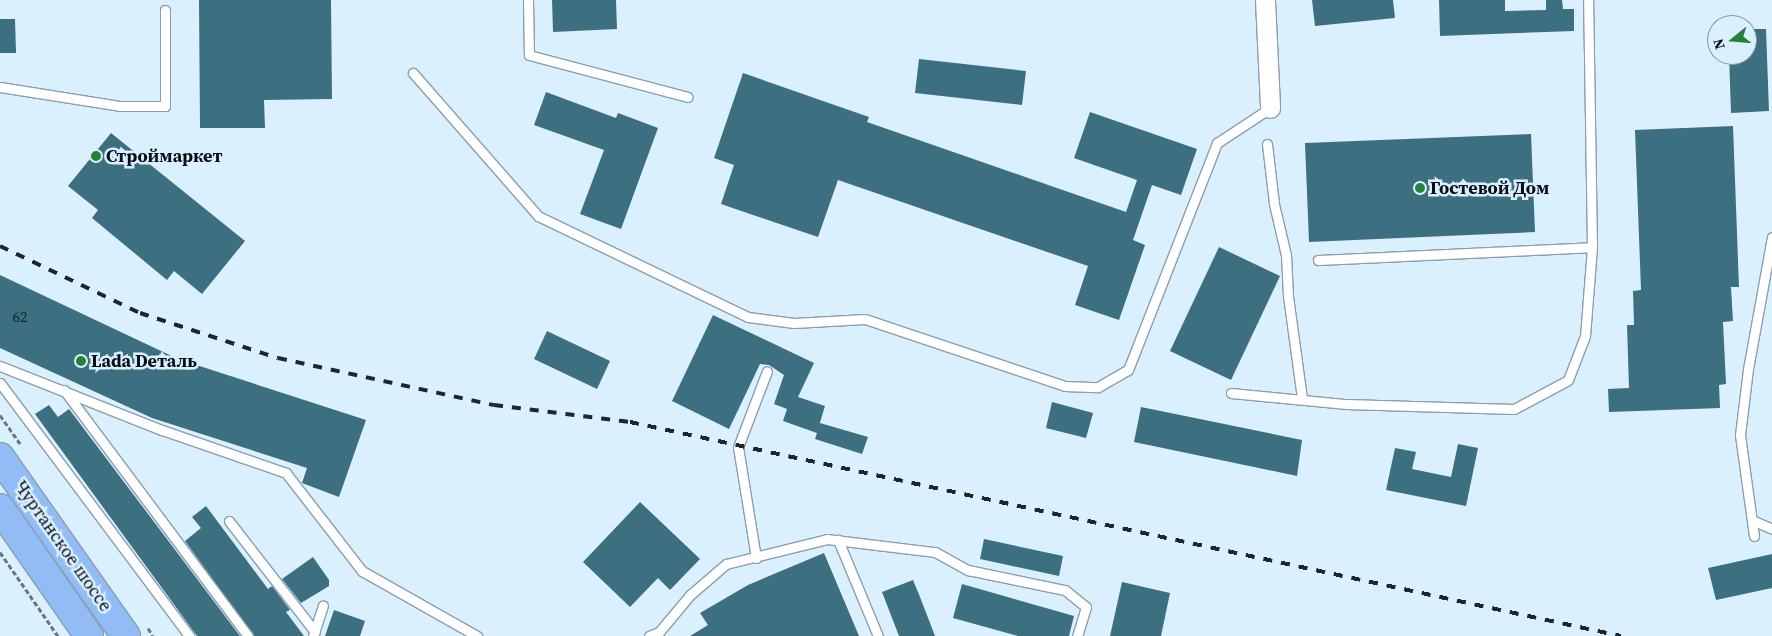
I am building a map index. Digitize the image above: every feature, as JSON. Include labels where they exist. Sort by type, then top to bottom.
[{"type":"main road","name":"Чуртанское шоссе","points":[[0,456],[126,636]]},
{"type":"main road","name":"Чуртанское шоссе","points":[[0,508],[89,636]]},
{"type":"street","points":[[1265,0],[1270,108]]},
{"type":"lane","points":[[528,0],[528,56],[688,97]]},
{"type":"lane","points":[[1231,393],[1302,398],[1346,404],[1441,409],[1514,408],[1568,380],[1585,336],[1592,247],[1588,0]]},
{"type":"lane","points":[[0,87],[120,106],[165,106],[165,10]]},
{"type":"lane","points":[[413,73],[538,216],[739,313],[794,323],[865,319],[1065,386],[1098,387],[1128,370],[1217,142],[1270,108]]},
{"type":"lane","points":[[1267,144],[1274,204],[1286,255],[1288,296],[1302,398]]},
{"type":"lane","points":[[1754,536],[1740,435],[1748,369],[1772,237]]},
{"type":"lane","points":[[1318,260],[1592,247]]},
{"type":"lane","points":[[0,366],[63,389],[162,430],[286,473],[362,571],[477,636]]},
{"type":"lane","points":[[756,558],[738,447],[768,371]]},
{"type":"lane","points":[[0,383],[189,636]]},
{"type":"lane","points":[[63,389],[248,636]]},
{"type":"lane","points":[[1752,520],[1772,529]]},
{"type":"lane","points":[[229,521],[314,634]]},
{"type":"lane","points":[[649,636],[658,632],[690,595],[726,564],[827,539],[935,552],[968,570],[1065,590],[1086,607],[1078,636]]},
{"type":"lane","points":[[838,540],[878,636]]},
{"type":"lane","points":[[314,634],[323,606]]},
{"type":"path","points":[[0,552],[58,636]]},
{"type":"building","points":[[199,0],[331,0],[332,99],[264,100],[265,128],[200,128]]},
{"type":"building","points":[[552,0],[616,0],[617,29],[553,32]]},
{"type":"building","points":[[1312,0],[1393,0],[1395,18],[1315,26]]},
{"type":"building","points":[[1439,0],[1505,0],[1505,11],[1546,10],[1546,0],[1562,0],[1563,9],[1574,9],[1574,31],[1440,36]]},
{"type":"building","points":[[0,19],[15,19],[16,53],[0,53]]},
{"type":"building","points":[[1757,29],[1766,29],[1769,111],[1731,113],[1729,65],[1757,65]]},
{"type":"building","points":[[919,59],[1026,71],[1022,105],[915,93]]},
{"type":"building","points":[[743,73],[869,117],[867,122],[1126,212],[1137,180],[1074,158],[1090,112],[1197,149],[1181,195],[1152,185],[1133,240],[1145,245],[1119,320],[1075,305],[1088,266],[838,180],[818,237],[721,204],[734,165],[714,158]]},
{"type":"building","points":[[546,92],[616,118],[618,113],[658,128],[621,229],[580,214],[604,150],[534,125]]},
{"type":"building","points":[[1733,126],[1739,287],[1731,287],[1733,321],[1723,322],[1726,384],[1719,385],[1720,408],[1609,412],[1608,389],[1629,388],[1627,325],[1634,325],[1633,291],[1641,290],[1635,130]]},
{"type":"building","points":[[111,133],[245,241],[202,294],[174,271],[167,280],[92,218],[98,210],[68,186]]},
{"type":"building","name":"Гостевой Дом","points":[[1531,134],[1535,232],[1309,242],[1305,143]]},
{"type":"building","points":[[1219,247],[1280,276],[1231,380],[1170,351]]},
{"type":"building","points":[[0,275],[178,359],[366,420],[339,497],[302,483],[307,468],[152,418],[0,348]]},
{"type":"building","points":[[713,315],[814,363],[798,397],[825,406],[818,429],[820,423],[868,437],[862,454],[815,439],[817,433],[783,421],[787,409],[774,404],[784,375],[769,365],[760,364],[729,429],[672,401]]},
{"type":"building","points":[[547,331],[610,361],[597,389],[534,359]]},
{"type":"building","points":[[1052,402],[1093,413],[1086,438],[1046,428]]},
{"type":"building","points":[[49,405],[58,417],[69,409],[240,636],[197,636],[35,414]]},
{"type":"building","points":[[1141,407],[1302,440],[1297,476],[1134,442]]},
{"type":"building","points":[[1458,444],[1478,448],[1466,506],[1386,490],[1395,448],[1416,452],[1412,469],[1451,477]]},
{"type":"building","points":[[640,502],[700,559],[670,590],[658,578],[630,607],[583,562]]},
{"type":"building","points":[[206,506],[268,589],[272,586],[290,610],[286,612],[304,636],[254,636],[185,541],[201,528],[192,517]]},
{"type":"building","points":[[984,539],[1063,556],[1059,576],[980,559]]},
{"type":"building","points":[[824,553],[859,636],[690,636],[708,625],[700,613],[748,585]]},
{"type":"building","points":[[1772,554],[1772,588],[1716,600],[1708,568]]},
{"type":"building","points":[[313,557],[329,580],[329,586],[301,603],[282,579]]},
{"type":"building","points":[[913,580],[935,636],[899,636],[882,592]]},
{"type":"building","points":[[1122,582],[1170,593],[1161,636],[1110,636]]},
{"type":"building","points":[[962,584],[1074,616],[1069,636],[1018,636],[953,618]]},
{"type":"building","points":[[334,610],[365,621],[360,636],[325,636]]},
{"type":"railway","points":[[0,246],[140,313],[278,358],[494,405],[630,422],[1621,636]]},
{"type":"place","name":"Строймаркет","points":[[96,156]]},
{"type":"place","name":"Гостевой Дом","points":[[1420,188]]},
{"type":"place","name":"Lada Dеталь","points":[[81,361]]}]
